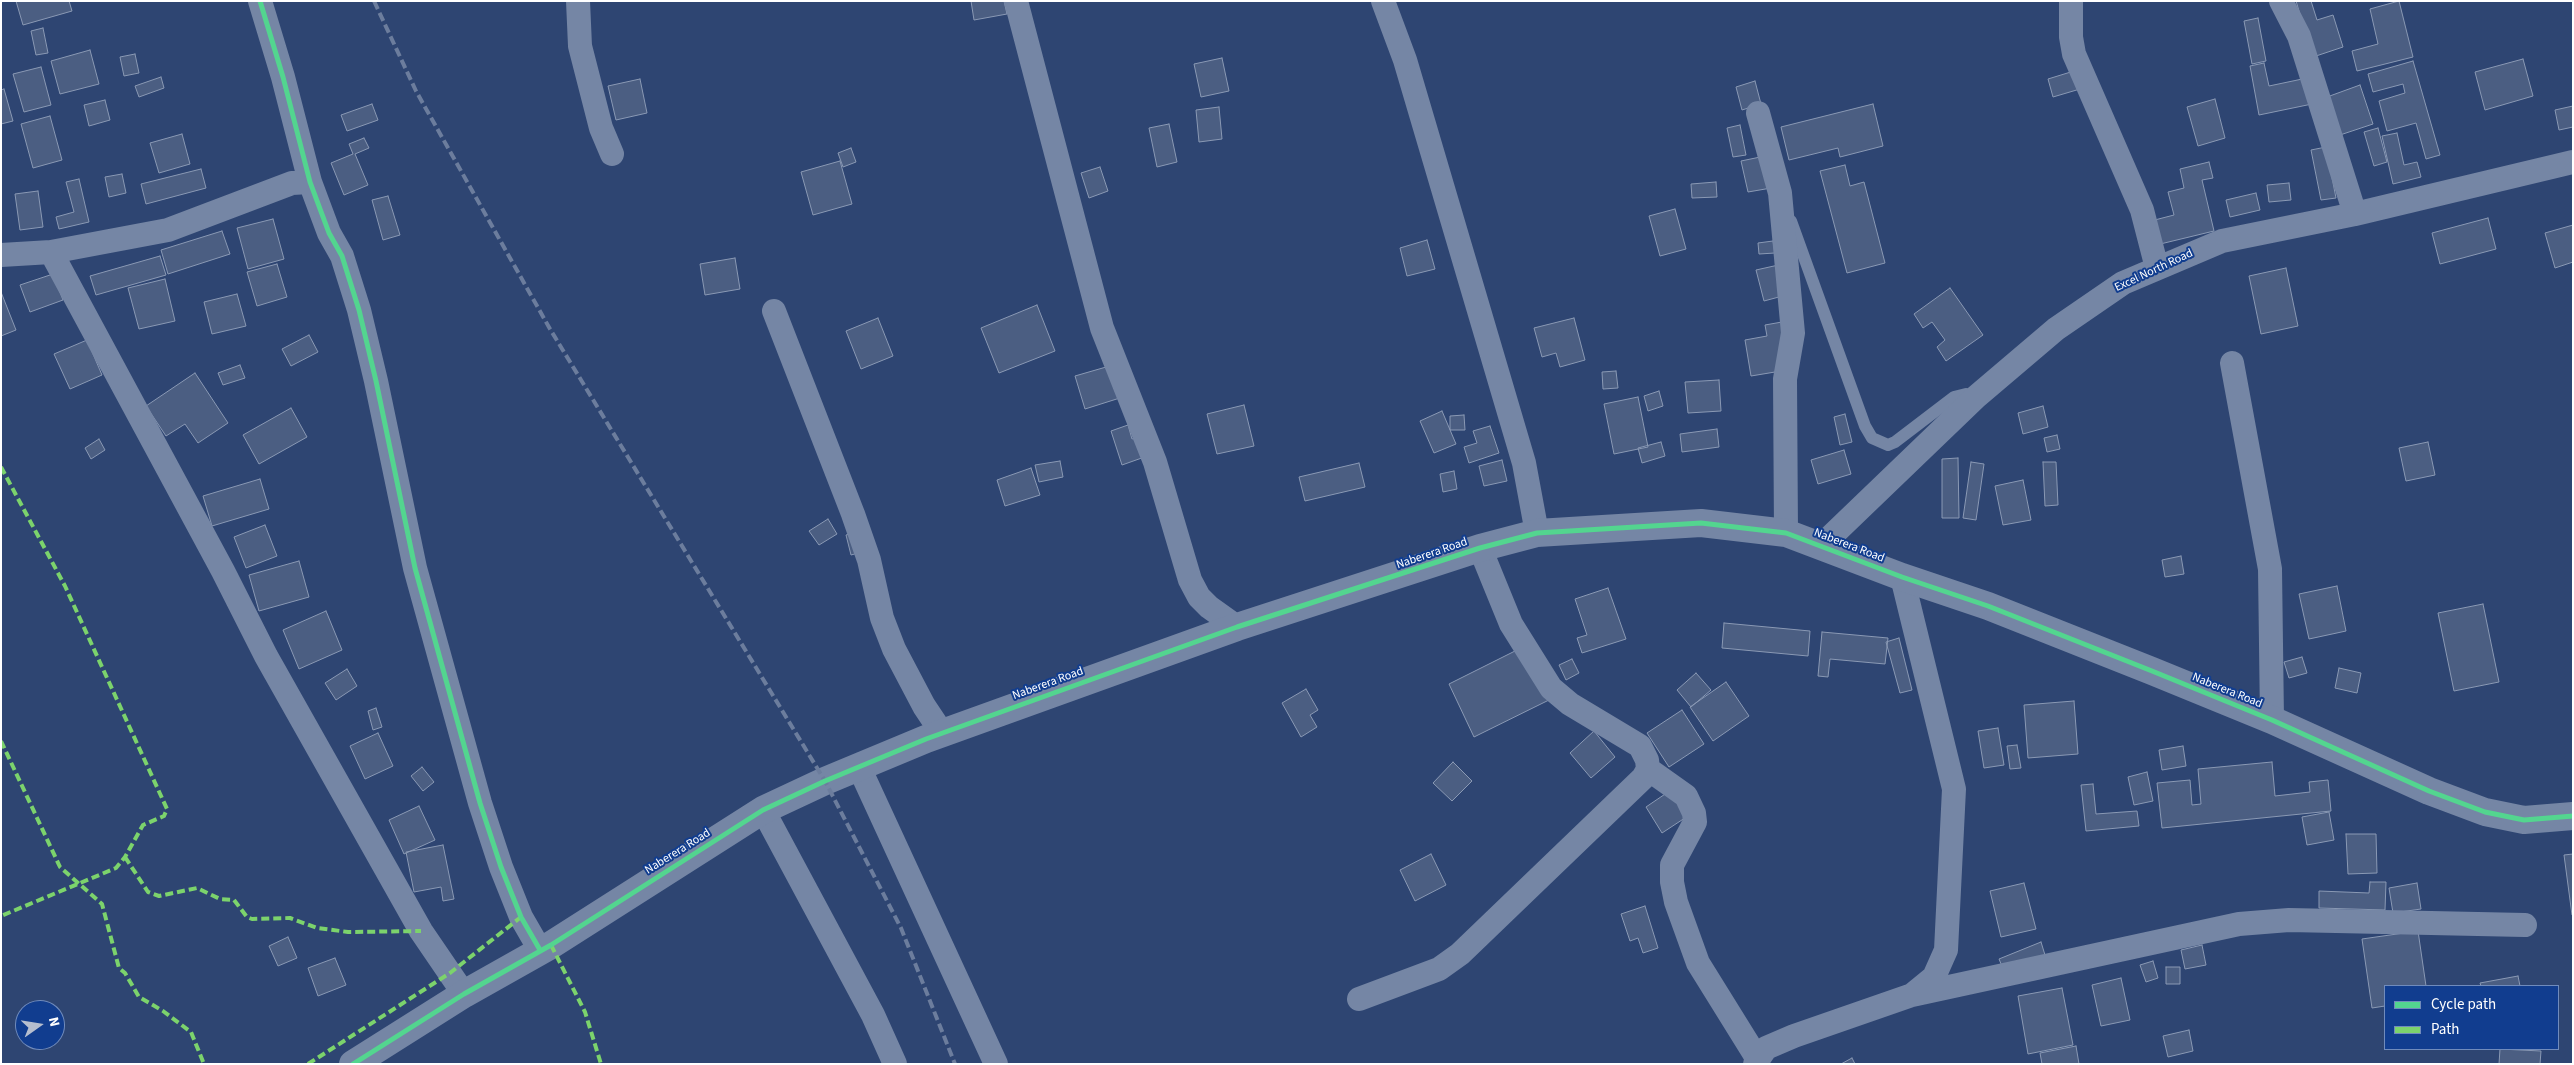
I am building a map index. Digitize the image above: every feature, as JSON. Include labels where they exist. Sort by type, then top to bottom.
[{"type":"street","points":[[260,1],[283,77],[310,182],[329,233],[342,256],[358,310],[376,381],[415,568],[480,803],[501,867],[521,917],[540,950]]},
{"type":"street","points":[[578,1],[580,46],[601,128],[612,154]]},
{"type":"street","points":[[1016,1],[1102,328],[1155,462],[1190,580],[1199,597],[1209,607],[1237,627]]},
{"type":"street","points":[[1383,1],[1405,60],[1524,463],[1537,533]]},
{"type":"street","points":[[2071,1],[2071,37],[2074,54],[2142,210],[2157,268]]},
{"type":"street","points":[[2281,1],[2299,36],[2355,214]]},
{"type":"street","points":[[1758,114],[1780,193],[1793,333],[1785,379],[1786,533]]},
{"type":"street","name":"Excel North Road","points":[[1821,546],[1976,396],[2056,329],[2123,283],[2222,241],[2355,214],[2573,162]]},
{"type":"street","points":[[1,255],[51,252],[168,230],[292,183],[310,182]]},
{"type":"street","points":[[51,252],[223,571],[266,656],[421,932],[464,994]]},
{"type":"street","points":[[774,311],[854,514],[869,560],[882,618],[894,649],[924,706],[942,733]]},
{"type":"street","points":[[2232,364],[2270,569],[2272,720]]},
{"type":"street","name":"Naberera Road","points":[[353,1064],[464,994],[540,950],[763,810],[859,767],[942,733],[1237,627],[1480,548],[1537,533],[1648,525],[1701,524],[1786,533],[1902,578],[1988,606],[2272,720],[2429,791],[2485,812],[2524,820],[2573,816]]},
{"type":"street","points":[[1359,999],[1439,969],[1460,954],[1643,778],[1648,769],[1647,760],[1640,746],[1570,704],[1551,688],[1511,624],[1480,548]]},
{"type":"street","points":[[1902,578],[1949,762],[1955,801],[1946,950],[1934,977],[1912,995]]},
{"type":"street","points":[[859,767],[996,1064]]},
{"type":"street","points":[[1648,769],[1686,796],[1694,813],[1694,822],[1672,865],[1672,882],[1676,902],[1698,963],[1756,1061],[1766,1048],[1794,1036],[1912,995],[2239,924],[2289,920],[2525,925]]},
{"type":"street","points":[[763,810],[873,1015],[895,1064]]},
{"type":"lane","points":[[1780,193],[1864,426],[1872,438],[1888,445],[1895,442],[1954,397],[1966,394],[1976,396]]},
{"type":"building","points":[[16,1],[69,1],[72,11],[23,25]]},
{"type":"building","points":[[971,1],[1004,1],[1007,14],[974,20]]},
{"type":"building","points":[[2296,1],[2311,1],[2317,20],[2333,15],[2343,47],[2313,57]]},
{"type":"building","points":[[2399,1],[2413,57],[2357,71],[2352,51],[2378,44],[2370,9]]},
{"type":"building","points":[[2258,18],[2266,61],[2252,64],[2244,21]]},
{"type":"building","points":[[43,28],[48,53],[36,55],[31,31]]},
{"type":"building","points":[[90,50],[99,84],[60,94],[51,61]]},
{"type":"building","points":[[135,54],[139,73],[124,76],[120,57]]},
{"type":"building","points":[[1222,58],[1229,91],[1201,97],[1194,64]]},
{"type":"building","points":[[2523,59],[2533,96],[2485,110],[2475,72]]},
{"type":"building","points":[[2413,61],[2440,155],[2426,159],[2416,123],[2387,131],[2379,101],[2405,93],[2403,84],[2373,92],[2368,74]]},
{"type":"building","points":[[2264,63],[2269,86],[2307,78],[2312,104],[2259,115],[2250,66]]},
{"type":"building","points":[[41,67],[51,105],[24,112],[13,74]]},
{"type":"building","points":[[2074,71],[2080,89],[2053,97],[2048,79]]},
{"type":"building","points":[[161,77],[164,88],[139,97],[135,86]]},
{"type":"building","points":[[640,79],[647,113],[616,120],[608,86]]},
{"type":"building","points":[[1755,81],[1761,104],[1742,110],[1736,87]]},
{"type":"building","points":[[2360,85],[2373,124],[2340,135],[2327,97]]},
{"type":"building","points":[[4,89],[13,121],[1,124],[1,90]]},
{"type":"building","points":[[2215,99],[2225,138],[2198,146],[2187,107]]},
{"type":"building","points":[[105,100],[110,120],[89,126],[84,105]]},
{"type":"building","points":[[372,104],[378,120],[347,131],[341,115]]},
{"type":"building","points":[[1873,104],[1883,146],[1840,157],[1838,148],[1789,160],[1781,127]]},
{"type":"building","points":[[2573,106],[2573,127],[2559,130],[2555,110]]},
{"type":"building","points":[[1219,107],[1222,139],[1199,142],[1196,110]]},
{"type":"building","points":[[50,116],[62,160],[33,168],[21,124]]},
{"type":"building","points":[[1169,124],[1177,162],[1157,167],[1149,128]]},
{"type":"building","points":[[1740,125],[1746,155],[1733,157],[1727,128]]},
{"type":"building","points":[[2378,128],[2387,162],[2374,166],[2364,132]]},
{"type":"building","points":[[2397,133],[2404,165],[2417,162],[2421,177],[2393,184],[2382,136]]},
{"type":"building","points":[[182,134],[190,164],[159,173],[150,143]]},
{"type":"building","points":[[364,138],[369,148],[355,154],[368,185],[344,195],[331,163],[353,154],[349,144]]},
{"type":"building","points":[[2326,147],[2336,198],[2321,200],[2311,150]]},
{"type":"building","points":[[851,148],[856,162],[843,167],[838,153]]},
{"type":"building","points":[[1770,155],[1777,187],[1748,192],[1741,161]]},
{"type":"building","points":[[840,161],[852,204],[813,215],[801,172]]},
{"type":"building","points":[[2209,162],[2213,178],[2202,180],[2214,231],[2152,246],[2147,222],[2174,215],[2168,192],[2184,188],[2180,169]]},
{"type":"building","points":[[1845,165],[1850,186],[1864,182],[1885,263],[1847,273],[1820,171]]},
{"type":"building","points":[[1100,167],[1108,191],[1089,198],[1081,173]]},
{"type":"building","points":[[201,169],[206,188],[146,204],[141,184]]},
{"type":"building","points":[[122,174],[126,193],[109,197],[105,177]]},
{"type":"building","points":[[79,179],[89,222],[59,229],[56,217],[74,212],[66,182]]},
{"type":"building","points":[[1716,182],[1717,197],[1692,198],[1691,184]]},
{"type":"building","points":[[2289,183],[2291,200],[2269,202],[2267,185]]},
{"type":"building","points":[[38,191],[43,227],[20,230],[15,194]]},
{"type":"building","points":[[2256,193],[2260,210],[2230,217],[2226,200]]},
{"type":"building","points":[[388,196],[400,235],[383,240],[372,200]]},
{"type":"building","points":[[1675,209],[1686,249],[1660,256],[1649,216]]},
{"type":"building","points":[[2488,218],[2496,249],[2440,264],[2432,233]]},
{"type":"building","points":[[273,219],[284,259],[248,269],[237,228]]},
{"type":"building","points":[[2573,225],[2573,262],[2555,268],[2545,233]]},
{"type":"building","points":[[222,231],[230,254],[168,274],[161,250]]},
{"type":"building","points":[[1427,240],[1435,269],[1407,276],[1400,248]]},
{"type":"building","points":[[1773,241],[1775,253],[1759,254],[1758,243]]},
{"type":"building","points":[[160,256],[166,275],[96,295],[90,276]]},
{"type":"building","points":[[735,258],[740,289],[705,295],[700,264]]},
{"type":"building","points":[[277,264],[287,297],[257,306],[247,272]]},
{"type":"building","points":[[1783,264],[1790,294],[1764,301],[1756,270]]},
{"type":"building","points":[[2286,268],[2298,326],[2261,334],[2249,276]]},
{"type":"building","points":[[53,274],[63,300],[30,312],[20,285]]},
{"type":"building","points":[[165,279],[175,321],[139,329],[128,288]]},
{"type":"building","points":[[1950,288],[1983,335],[1946,361],[1937,347],[1945,340],[1932,322],[1923,328],[1914,314]]},
{"type":"building","points":[[1,292],[16,330],[1,336]]},
{"type":"building","points":[[237,294],[246,326],[212,334],[204,302]]},
{"type":"building","points":[[1037,305],[1055,351],[999,373],[981,328]]},
{"type":"building","points":[[878,318],[893,356],[861,369],[846,331]]},
{"type":"building","points":[[1574,318],[1585,360],[1560,367],[1556,353],[1542,357],[1534,328]]},
{"type":"building","points":[[1782,322],[1787,370],[1751,376],[1745,340],[1767,336],[1765,325]]},
{"type":"building","points":[[309,335],[318,352],[291,366],[282,349]]},
{"type":"building","points":[[87,340],[102,375],[70,389],[54,354]]},
{"type":"building","points":[[240,365],[245,378],[223,385],[218,373]]},
{"type":"building","points":[[1113,365],[1123,397],[1085,409],[1075,376]]},
{"type":"building","points":[[1616,371],[1618,388],[1603,389],[1602,372]]},
{"type":"building","points":[[195,373],[228,423],[198,443],[185,424],[166,436],[146,406]]},
{"type":"building","points":[[1719,380],[1721,411],[1688,413],[1685,382]]},
{"type":"building","points":[[1659,391],[1663,406],[1648,411],[1644,396]]},
{"type":"building","points":[[1638,397],[1648,447],[1614,454],[1604,404]]},
{"type":"building","points":[[1244,405],[1254,446],[1217,454],[1207,414]]},
{"type":"building","points":[[2043,406],[2048,427],[2023,434],[2018,413]]},
{"type":"building","points":[[291,408],[307,437],[259,464],[243,435]]},
{"type":"building","points":[[1442,411],[1456,444],[1434,453],[1420,421]]},
{"type":"building","points":[[1845,414],[1852,442],[1840,445],[1834,417]]},
{"type":"building","points":[[1464,415],[1465,430],[1450,430],[1450,416]]},
{"type":"building","points":[[1128,425],[1132,439],[1146,434],[1153,454],[1122,465],[1111,431]]},
{"type":"building","points":[[1490,426],[1499,453],[1469,463],[1464,447],[1477,443],[1473,431]]},
{"type":"building","points":[[1717,429],[1719,447],[1682,452],[1680,434]]},
{"type":"building","points":[[2057,435],[2060,449],[2047,452],[2044,438]]},
{"type":"building","points":[[99,439],[105,450],[91,459],[85,448]]},
{"type":"building","points":[[1661,442],[1665,456],[1642,463],[1638,448]]},
{"type":"building","points":[[2428,442],[2435,475],[2406,481],[2399,448]]},
{"type":"building","points":[[1844,450],[1851,474],[1818,484],[1811,460]]},
{"type":"building","points":[[1958,458],[1959,518],[1942,518],[1942,459]]},
{"type":"building","points":[[1502,460],[1507,481],[1484,486],[1479,466]]},
{"type":"building","points":[[1060,461],[1063,477],[1039,482],[1035,465]]},
{"type":"building","points":[[1971,462],[1984,464],[1976,520],[1963,518]]},
{"type":"building","points":[[2043,462],[2056,462],[2058,505],[2045,506]]},
{"type":"building","points":[[1359,463],[1365,487],[1305,501],[1299,477]]},
{"type":"building","points":[[1031,468],[1040,495],[1005,506],[997,480]]},
{"type":"building","points":[[1454,471],[1457,489],[1443,492],[1440,474]]},
{"type":"building","points":[[260,479],[269,509],[212,526],[203,496]]},
{"type":"building","points":[[2023,480],[2031,520],[2003,525],[1995,486]]},
{"type":"building","points":[[828,519],[837,534],[819,545],[809,531]]},
{"type":"building","points":[[265,525],[277,556],[246,568],[234,537]]},
{"type":"building","points":[[864,530],[869,550],[851,555],[846,535]]},
{"type":"building","points":[[2181,556],[2184,574],[2165,577],[2162,560]]},
{"type":"building","points":[[299,561],[309,597],[259,611],[249,575]]},
{"type":"building","points":[[2337,586],[2346,631],[2309,639],[2299,594]]},
{"type":"building","points":[[1608,588],[1626,639],[1582,653],[1577,638],[1587,635],[1575,599]]},
{"type":"building","points":[[2483,604],[2499,682],[2454,691],[2438,613]]},
{"type":"building","points":[[326,611],[342,650],[299,669],[283,630]]},
{"type":"building","points":[[1724,623],[1810,631],[1808,656],[1722,648]]},
{"type":"building","points":[[1822,632],[1888,638],[1885,664],[1830,659],[1828,677],[1818,676]]},
{"type":"building","points":[[1899,638],[1912,690],[1900,693],[1886,642]]},
{"type":"building","points":[[1529,644],[1555,697],[1474,737],[1449,684]]},
{"type":"building","points":[[2302,657],[2307,673],[2289,678],[2284,662]]},
{"type":"building","points":[[1572,659],[1579,673],[1566,680],[1559,665]]},
{"type":"building","points":[[2339,668],[2361,673],[2357,693],[2335,688]]},
{"type":"building","points":[[347,669],[357,686],[336,700],[325,683]]},
{"type":"building","points":[[1696,673],[1711,690],[1691,707],[1677,690]]},
{"type":"building","points":[[1726,682],[1749,716],[1713,741],[1690,707]]},
{"type":"building","points":[[1306,689],[1318,710],[1310,715],[1317,727],[1301,737],[1282,703]]},
{"type":"building","points":[[2074,701],[2078,754],[2028,758],[2024,705]]},
{"type":"building","points":[[376,708],[382,727],[373,730],[368,711]]},
{"type":"building","points":[[1682,710],[1704,744],[1669,767],[1647,733]]},
{"type":"building","points":[[1998,728],[2004,765],[1984,768],[1978,731]]},
{"type":"building","points":[[1594,731],[1615,757],[1591,778],[1570,753]]},
{"type":"building","points":[[378,733],[393,766],[365,779],[350,746]]},
{"type":"building","points":[[2017,745],[2021,768],[2010,769],[2007,746]]},
{"type":"building","points":[[2183,746],[2186,766],[2162,770],[2159,750]]},
{"type":"building","points":[[1453,762],[1472,781],[1452,801],[1433,783]]},
{"type":"building","points":[[2272,762],[2275,796],[2310,792],[2309,782],[2328,780],[2331,811],[2162,828],[2157,783],[2190,780],[2192,805],[2201,804],[2198,769]]},
{"type":"building","points":[[422,767],[434,782],[423,791],[411,776]]},
{"type":"building","points":[[2147,772],[2153,801],[2134,805],[2128,777]]},
{"type":"building","points":[[2093,784],[2096,814],[2137,811],[2139,826],[2086,831],[2081,785]]},
{"type":"building","points":[[1674,788],[1691,814],[1662,833],[1646,807]]},
{"type":"building","points":[[419,806],[435,840],[404,854],[389,820]]},
{"type":"building","points":[[2329,812],[2334,840],[2307,845],[2302,817]]},
{"type":"building","points":[[2346,834],[2376,834],[2377,873],[2348,874]]},
{"type":"building","points":[[443,845],[454,899],[443,901],[441,887],[414,892],[406,852]]},
{"type":"building","points":[[1431,854],[1446,885],[1415,901],[1400,870]]},
{"type":"building","points":[[2573,854],[2573,915],[2572,915],[2564,855]]},
{"type":"building","points":[[2370,882],[2386,882],[2385,910],[2319,908],[2319,891],[2369,893]]},
{"type":"building","points":[[2024,883],[2036,929],[2001,937],[1990,891]]},
{"type":"building","points":[[2417,883],[2421,909],[2393,913],[2389,888]]},
{"type":"building","points":[[1645,906],[1658,948],[1643,953],[1638,938],[1630,941],[1621,914]]},
{"type":"building","points":[[2418,931],[2426,985],[2384,985],[2384,1006],[2372,1008],[2362,939]]},
{"type":"building","points":[[288,937],[297,958],[278,966],[269,946]]},
{"type":"building","points":[[2041,942],[2045,955],[2004,971],[1999,959]]},
{"type":"building","points":[[2202,945],[2206,965],[2185,969],[2181,950]]},
{"type":"building","points":[[335,958],[346,985],[318,996],[308,968]]},
{"type":"building","points":[[2153,961],[2158,978],[2146,982],[2140,965]]},
{"type":"building","points":[[2166,967],[2180,967],[2180,984],[2166,984]]},
{"type":"building","points":[[2518,976],[2520,985],[2481,985],[2480,983]]},
{"type":"building","points":[[2121,978],[2130,1020],[2101,1026],[2092,985]]},
{"type":"building","points":[[2062,988],[2073,1045],[2028,1054],[2018,996]]},
{"type":"building","points":[[2189,1030],[2193,1051],[2168,1057],[2163,1036]]},
{"type":"building","points":[[2076,1046],[2079,1064],[2042,1064],[2040,1053]]},
{"type":"building","points":[[2500,1050],[2541,1051],[2540,1064],[2499,1064]]},
{"type":"building","points":[[1852,1058],[1855,1064],[1841,1064]]},
{"type":"railway","points":[[374,1],[416,91],[550,329],[825,781],[901,928],[955,1064]]},
{"type":"marked path","points":[[1,467],[65,586],[167,809],[164,816],[143,825],[125,857],[116,868],[1,916]]},
{"type":"marked path","points":[[1,741],[60,867],[102,904],[119,968],[125,973],[139,997],[163,1011],[191,1032],[204,1064]]},
{"type":"marked path","points":[[125,857],[148,892],[159,896],[197,888],[220,899],[234,900],[247,917],[252,919],[290,918],[317,928],[348,932],[421,931]]},
{"type":"marked path","points":[[308,1064],[450,973],[521,917]]},
{"type":"marked path","points":[[551,945],[585,1012],[601,1064]]},
{"type":"cycle path","points":[[260,1],[283,77],[310,182],[329,233],[342,256],[359,310],[376,381],[415,568],[480,803],[501,867],[521,917],[540,950]]},
{"type":"cycle path","points":[[353,1064],[464,994],[551,945],[763,810],[825,781],[926,739],[1237,627],[1480,548],[1537,533],[1701,523],[1786,533],[1902,577],[1988,606],[2152,671],[2272,720],[2429,791],[2485,812],[2524,820],[2573,816]]}]
